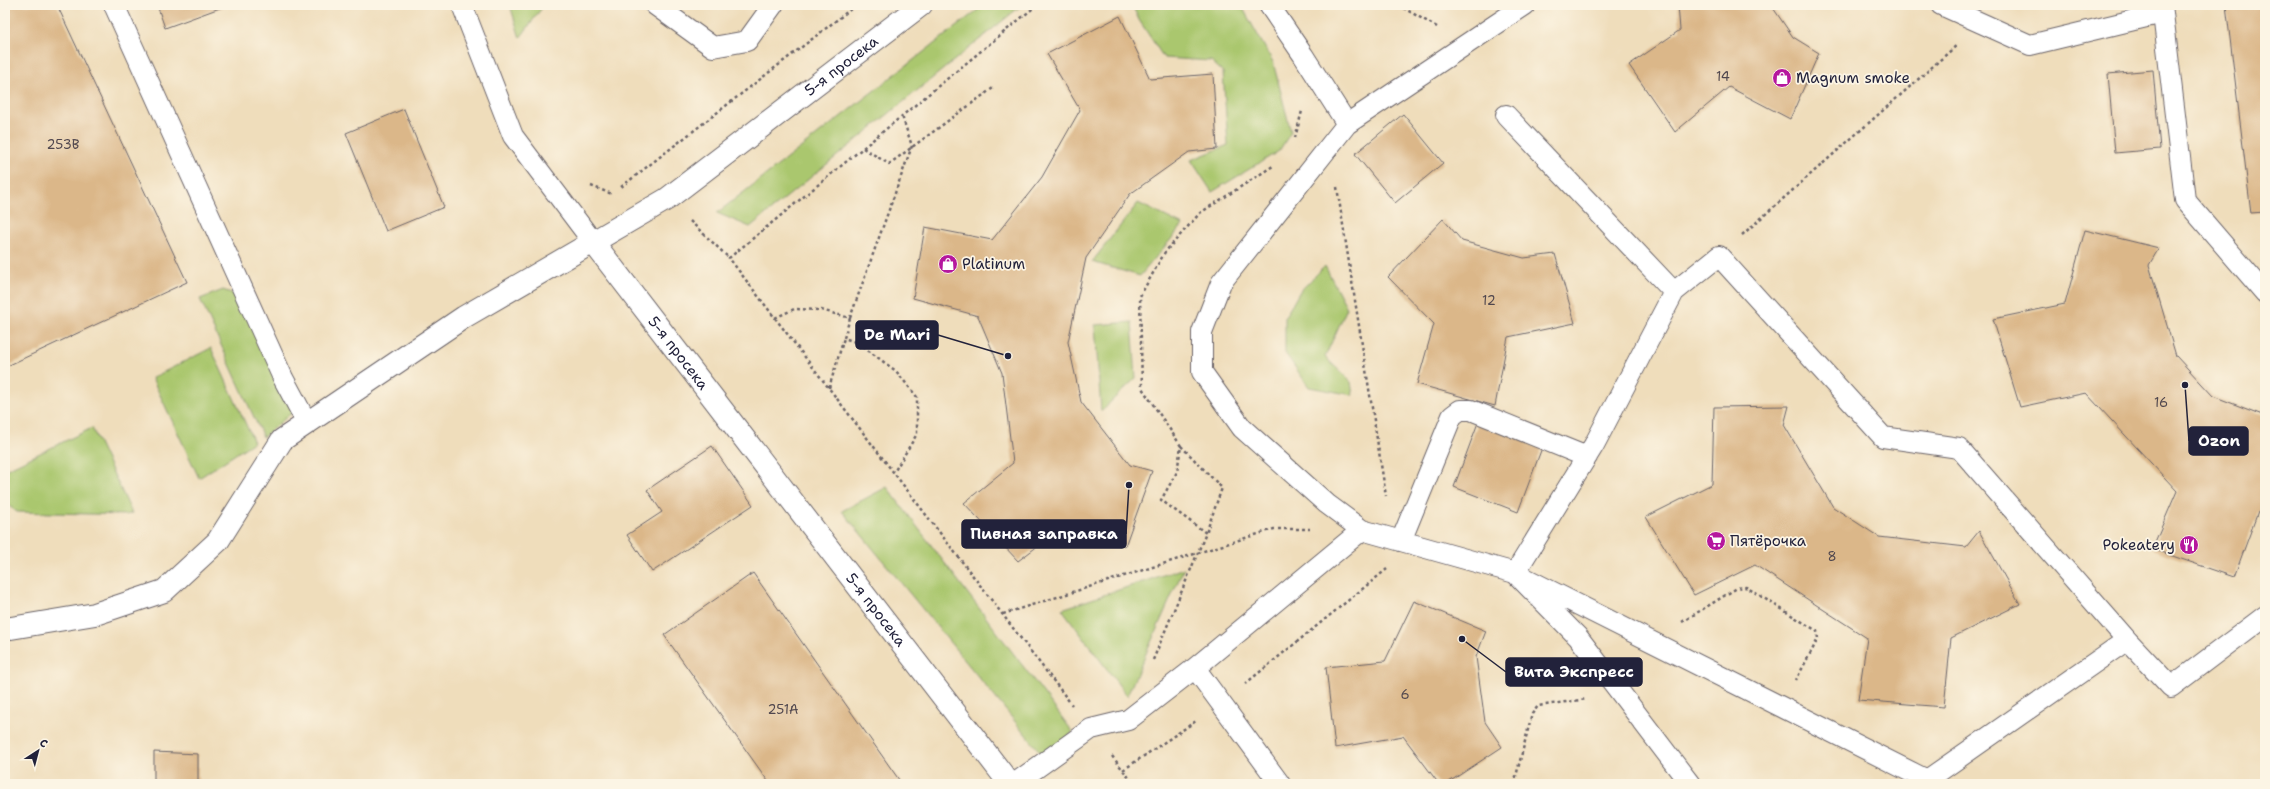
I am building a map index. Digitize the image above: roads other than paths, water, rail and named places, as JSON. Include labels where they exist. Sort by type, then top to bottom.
[{"type":"street","name":"5-я просека","points":[[921,5],[667,199],[593,242],[1010,784]]},
{"type":"street","points":[[5,629],[95,614],[164,591],[218,541],[282,440],[464,317],[593,242]]},
{"type":"lane","points":[[114,5],[283,378],[307,423]]},
{"type":"lane","points":[[462,5],[513,136],[593,242]]},
{"type":"lane","points":[[655,5],[713,47],[748,41],[773,5]]},
{"type":"lane","points":[[1268,5],[1303,55],[1347,124]]},
{"type":"lane","points":[[1525,5],[1466,43],[1347,124],[1221,283],[1202,332],[1202,372],[1242,428],[1327,504],[1362,530],[1515,573],[1926,780],[2127,640]]},
{"type":"lane","points":[[1941,5],[2030,44],[2163,9],[2185,200],[2265,293]]},
{"type":"lane","points":[[1506,115],[1674,292]]},
{"type":"lane","points":[[1515,573],[1587,457],[1674,292],[1719,256],[1883,437],[1959,448],[2127,640],[2171,687],[2265,616]]},
{"type":"lane","points":[[1403,541],[1452,416],[1460,410],[1471,410],[1587,457]]},
{"type":"lane","points":[[1014,784],[1091,729],[1128,720],[1195,668],[1362,530]]},
{"type":"lane","points":[[1515,573],[1578,637],[1690,784]]},
{"type":"lane","points":[[1195,668],[1280,784]]},
{"type":"place","name":"Magnum smoke","points":[[1782,78]]},
{"type":"place","name":"Platinum","points":[[948,264]]},
{"type":"place","name":"De Mari","points":[[1008,356]]},
{"type":"place","name":"Ozon","points":[[2185,385]]},
{"type":"place","name":"Пивная заправка","points":[[1129,485]]},
{"type":"place","name":"Пятёрочка","points":[[1716,541]]},
{"type":"place","name":"Pokeatery","points":[[2189,545]]},
{"type":"place","name":"Вита Экспресс","points":[[1462,639]]}]
